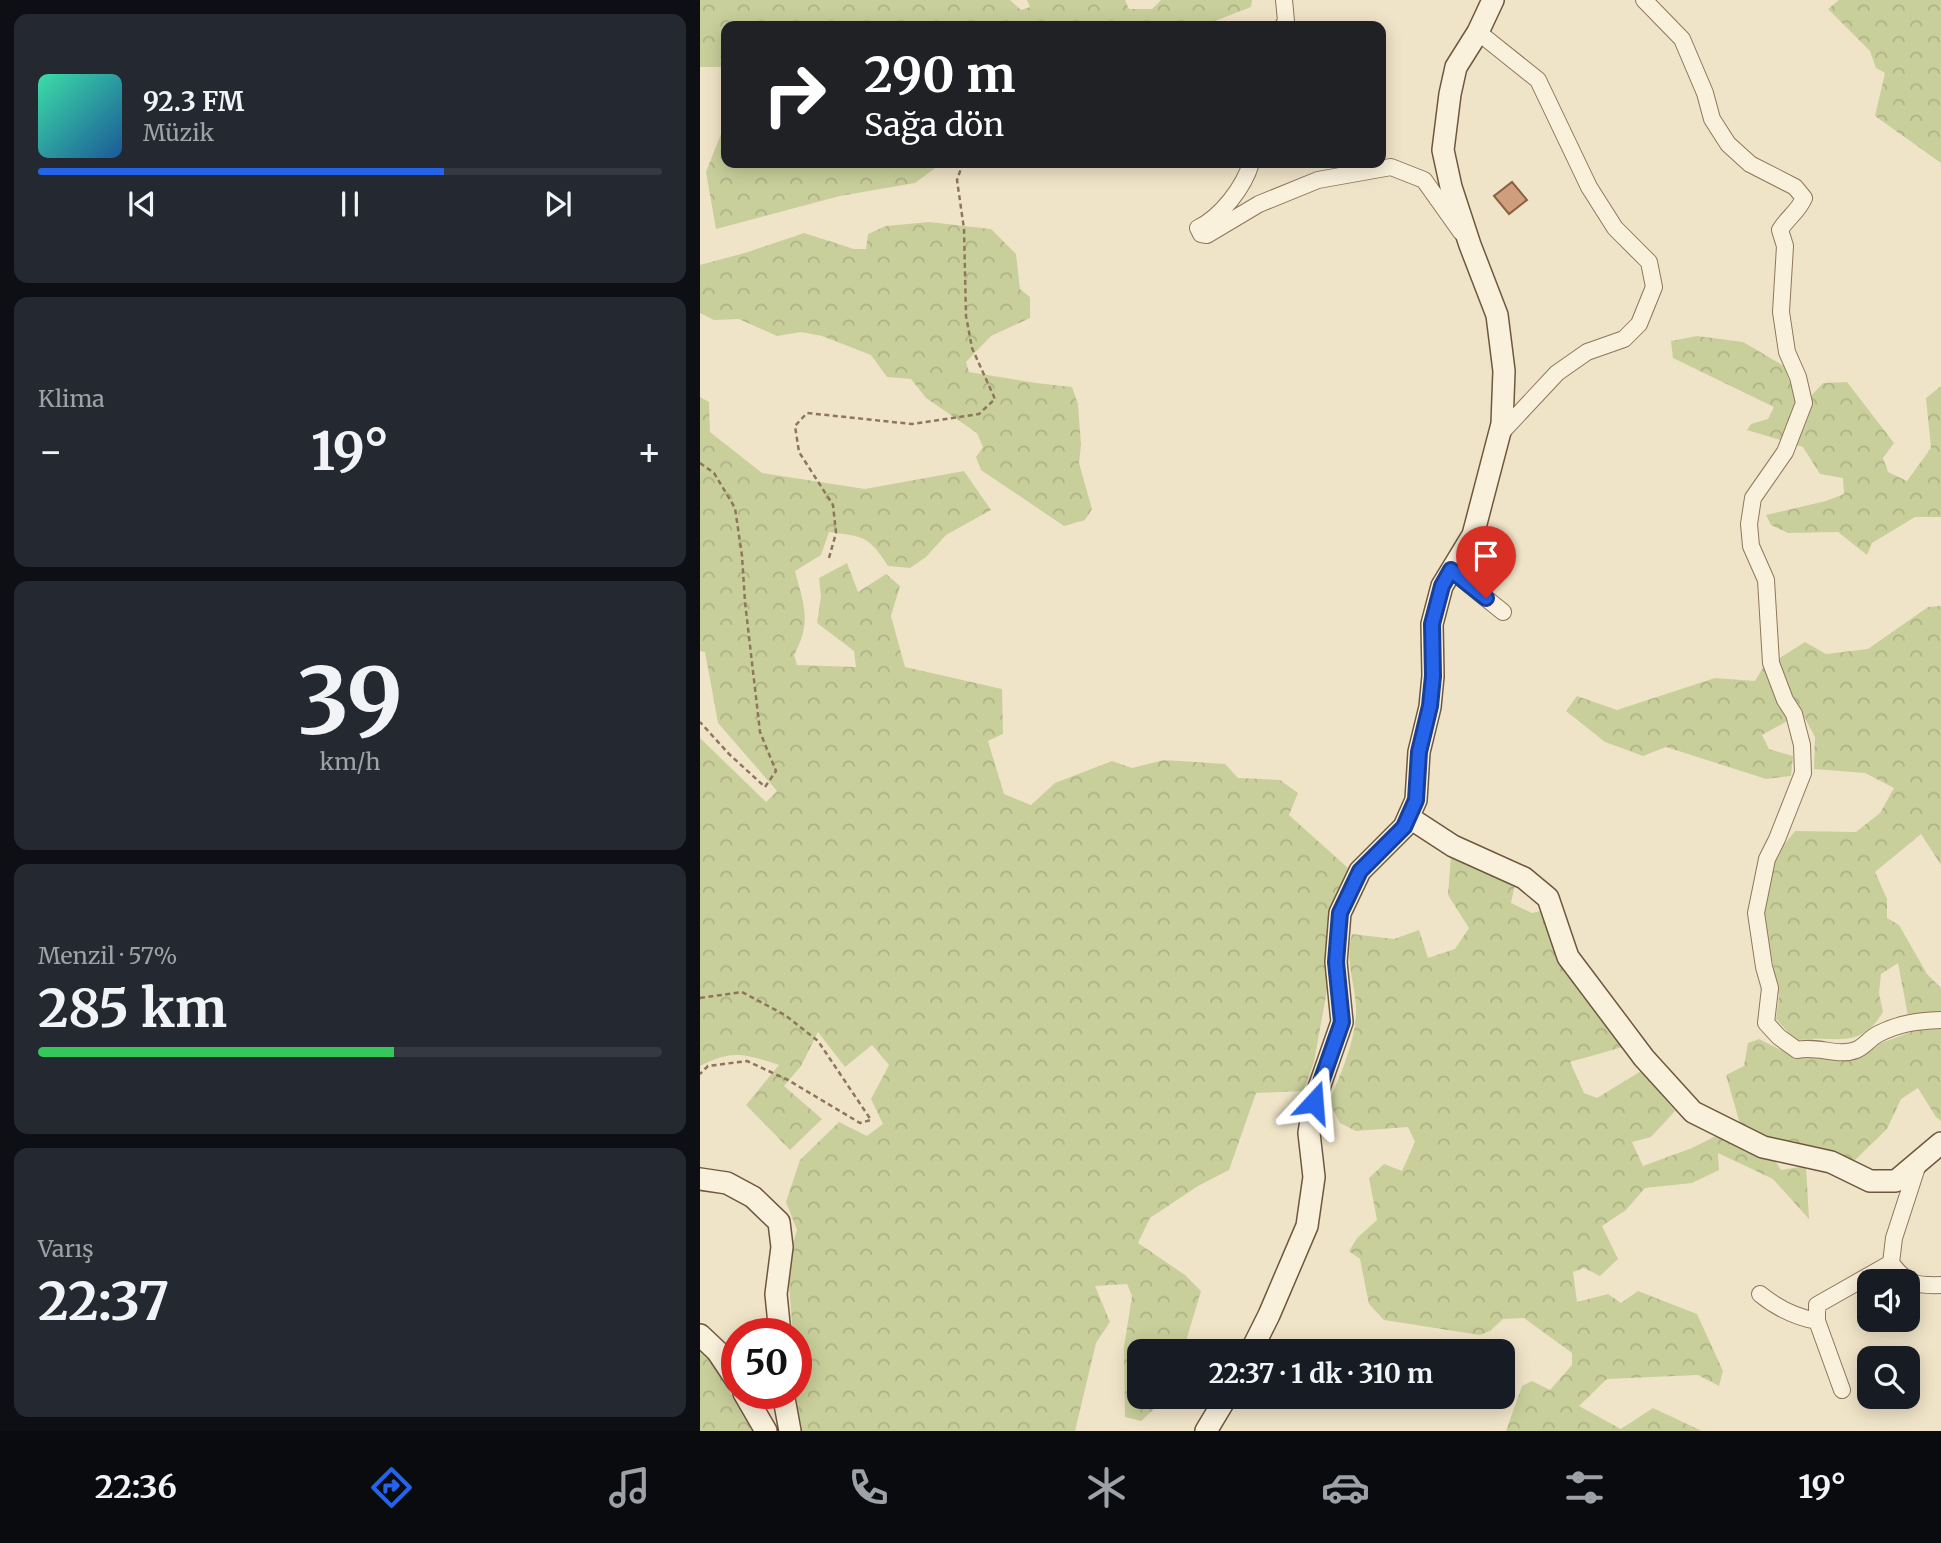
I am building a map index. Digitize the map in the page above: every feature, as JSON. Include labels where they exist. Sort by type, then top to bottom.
[{"type":"main road","points":[[1257,1339],[1307,1226],[1314,1177],[1310,1133],[1314,1102],[1342,1022],[1336,962],[1340,913],[1360,871],[1404,827],[1416,800],[1419,752],[1430,706],[1433,676],[1432,624],[1442,586],[1472,535],[1502,424],[1504,371],[1497,315],[1451,187],[1443,150],[1450,94],[1457,67],[1486,12]]},
{"type":"main road","points":[[1410,818],[1453,846],[1524,877],[1548,898],[1568,957],[1644,1058],[1693,1112],[1763,1147],[1831,1162],[1870,1181],[1896,1181],[1941,1143]]},
{"type":"main road","points":[[700,1179],[727,1183],[753,1197],[779,1222],[782,1247],[776,1294],[778,1318]]},
{"type":"main road","points":[[700,1335],[721,1357]]},
{"type":"main road","points":[[753,1409],[766,1431]]},
{"type":"main road","points":[[786,1409],[790,1431]]},
{"type":"main road","points":[[1206,1431],[1219,1409]]},
{"type":"street","points":[[1284,0],[1286,21]]},
{"type":"street","points":[[1644,0],[1682,39],[1712,119],[1728,144],[1749,164],[1795,187],[1804,198],[1798,211],[1788,217],[1780,230],[1785,246],[1781,312],[1787,352],[1798,377],[1804,403],[1785,453],[1753,498],[1749,524],[1751,546],[1766,580],[1772,663],[1785,700],[1794,714],[1802,745],[1803,773],[1767,859],[1756,913],[1770,988],[1766,1023],[1797,1050],[1810,1047],[1838,1052],[1856,1050],[1877,1035],[1912,1021],[1941,1020]]},
{"type":"street","points":[[1486,12],[1538,80],[1589,187],[1615,228],[1648,262],[1654,287],[1639,324],[1624,339],[1587,352],[1557,373],[1500,434]]},
{"type":"street","points":[[1386,168],[1391,167],[1424,180],[1470,245]]},
{"type":"street","points":[[1249,168],[1222,211],[1198,228],[1201,234],[1207,235],[1259,204],[1318,180],[1385,168]]},
{"type":"street","points":[[1451,570],[1503,612]]},
{"type":"street","points":[[1920,1159],[1894,1238],[1891,1263],[1903,1279],[1922,1286],[1941,1285]]},
{"type":"street","points":[[1842,1390],[1817,1321],[1817,1305],[1891,1263]]},
{"type":"street","points":[[1760,1294],[1774,1305],[1801,1318],[1817,1321]]},
{"type":"path","points":[[829,558],[836,533],[833,505],[799,452],[795,426],[807,413],[912,424],[979,414],[995,399],[972,348],[967,316],[964,229],[957,180],[961,168]]},
{"type":"path","points":[[700,463],[714,473],[735,508],[760,732],[776,771],[765,787],[729,754],[700,722]]},
{"type":"path","points":[[700,998],[742,992],[785,1015],[818,1041],[872,1120],[860,1123],[788,1080],[747,1061],[708,1066],[700,1074]]},
{"type":"green space","points":[[700,0],[1010,0],[1021,10],[1030,7],[1027,0],[1125,0],[1129,9],[1152,9],[1161,0],[1252,0],[1251,7],[1215,21],[721,21],[721,67],[700,67]]},
{"type":"green space","points":[[1839,0],[1941,0],[1941,163],[1875,116],[1885,73],[1876,68],[1870,51],[1828,9]]},
{"type":"green space","points":[[721,134],[721,168],[935,168],[915,183],[840,196],[716,229],[706,172]]},
{"type":"green space","points":[[929,222],[991,229],[1016,254],[1020,289],[1030,297],[1030,318],[991,336],[966,362],[969,372],[1072,387],[1078,404],[1081,445],[1079,463],[1092,509],[1085,520],[1064,526],[981,470],[976,457],[983,447],[977,433],[926,398],[911,379],[887,377],[871,355],[822,336],[801,332],[777,336],[739,319],[714,320],[700,313],[700,265],[804,233],[854,249],[866,249],[868,234],[886,226]]},
{"type":"green space","points":[[1697,336],[1743,342],[1784,366],[1795,396],[1810,397],[1823,383],[1847,382],[1894,443],[1883,458],[1888,472],[1907,481],[1931,448],[1926,398],[1941,386],[1941,517],[1915,517],[1872,543],[1867,555],[1838,532],[1788,533],[1771,525],[1766,515],[1844,494],[1843,478],[1820,474],[1803,447],[1747,430],[1751,424],[1768,419],[1774,407],[1673,358],[1671,341]]},
{"type":"green space","points":[[700,397],[709,402],[710,432],[762,473],[865,489],[964,471],[991,510],[946,535],[926,557],[910,568],[888,566],[875,548],[864,539],[829,532],[821,555],[795,571],[805,613],[803,632],[794,655],[797,665],[856,667],[854,651],[817,623],[821,596],[819,578],[847,563],[858,592],[886,574],[900,586],[891,616],[905,667],[1002,689],[1003,734],[988,741],[1004,794],[1031,805],[1055,783],[1112,761],[1132,768],[1164,760],[1225,764],[1238,778],[1280,780],[1298,793],[1289,815],[1348,868],[1326,937],[1327,990],[1314,1062],[1303,1091],[1256,1093],[1229,1170],[1198,1186],[1150,1218],[1138,1243],[1185,1275],[1201,1291],[1187,1339],[1127,1339],[1127,1409],[1154,1409],[1141,1421],[1125,1417],[1124,1347],[1132,1296],[1127,1284],[1095,1286],[1110,1322],[1096,1343],[1075,1431],[802,1431],[798,1409],[812,1409],[812,1318],[792,1318],[787,1263],[797,1230],[786,1202],[800,1160],[839,1122],[867,1136],[883,1124],[871,1099],[889,1065],[872,1045],[845,1067],[818,1032],[801,1066],[784,1086],[822,1119],[790,1150],[746,1105],[779,1065],[757,1058],[731,1055],[700,1066],[700,738],[766,802],[777,791],[718,723],[705,652],[700,651]]},
{"type":"green space","points":[[1941,606],[1941,865],[1921,834],[1875,872],[1887,899],[1887,918],[1899,925],[1927,974],[1941,988],[1941,1121],[1918,1088],[1901,1099],[1887,1129],[1854,1161],[1762,1140],[1781,1170],[1806,1166],[1809,1219],[1773,1179],[1718,1153],[1719,1170],[1692,1183],[1645,1188],[1626,1210],[1602,1226],[1618,1259],[1600,1276],[1584,1268],[1573,1272],[1577,1302],[1608,1294],[1621,1303],[1638,1291],[1697,1314],[1723,1371],[1719,1386],[1698,1375],[1607,1379],[1579,1406],[1621,1429],[1653,1408],[1702,1431],[1506,1431],[1522,1386],[1532,1381],[1550,1390],[1572,1365],[1572,1353],[1524,1318],[1503,1319],[1490,1331],[1480,1335],[1384,1320],[1369,1304],[1360,1259],[1349,1251],[1357,1238],[1377,1220],[1369,1178],[1384,1164],[1402,1171],[1415,1142],[1408,1127],[1356,1131],[1340,1123],[1329,1102],[1346,1060],[1355,1026],[1356,1004],[1349,955],[1352,934],[1394,939],[1419,930],[1428,958],[1455,949],[1469,928],[1448,895],[1451,856],[1515,884],[1511,903],[1532,913],[1545,910],[1554,949],[1623,1047],[1570,1062],[1584,1093],[1597,1098],[1641,1071],[1675,1111],[1651,1137],[1632,1142],[1643,1166],[1692,1148],[1740,1124],[1726,1075],[1744,1066],[1748,1043],[1759,1039],[1793,1056],[1809,1053],[1832,1060],[1856,1057],[1878,1044],[1911,1032],[1898,963],[1881,974],[1879,993],[1883,1012],[1864,1033],[1844,1039],[1796,1041],[1776,1019],[1779,996],[1763,913],[1769,876],[1779,851],[1795,831],[1856,832],[1880,813],[1894,788],[1865,773],[1814,769],[1815,737],[1802,713],[1762,735],[1769,749],[1793,756],[1791,776],[1766,779],[1666,747],[1643,756],[1605,742],[1566,711],[1577,696],[1617,710],[1715,678],[1755,681],[1762,669],[1805,642],[1826,654],[1868,649],[1928,607]]},
{"type":"green space","points":[[700,1348],[721,1369],[721,1409],[742,1409],[753,1431],[700,1431]]},
{"type":"building","points":[[1512,182],[1527,200],[1509,214],[1494,196]]},
{"type":"route","points":[[1314,1102],[1342,1022],[1336,962],[1340,913],[1360,871],[1404,827],[1416,800],[1419,752],[1430,706],[1433,676],[1432,624],[1442,586],[1451,570],[1486,598]]}]
